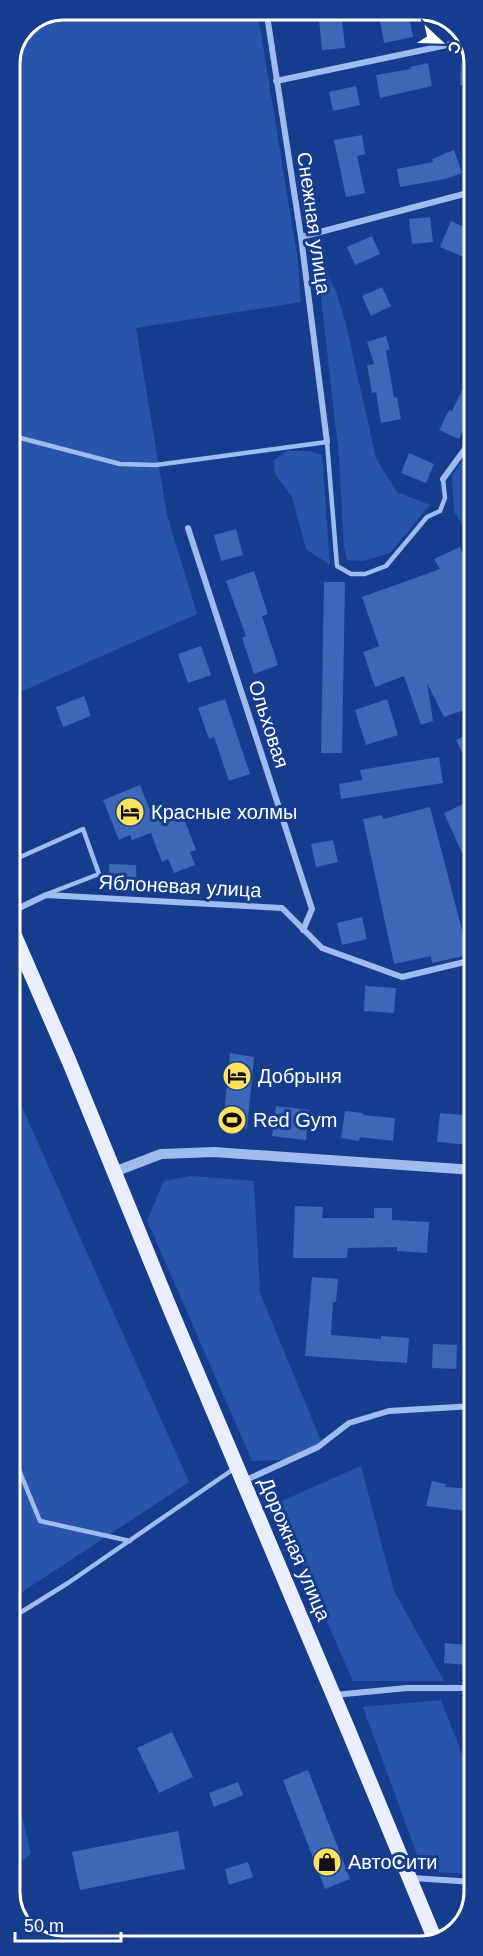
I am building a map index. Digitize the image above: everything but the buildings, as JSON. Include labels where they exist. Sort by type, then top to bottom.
[{"type":"main road","name":"Дорожная улица","points":[[19,946],[433,1934]]},
{"type":"street","name":"Снежная улица","points":[[268,20],[301,237],[327,442]]},
{"type":"street","points":[[276,81],[458,43]]},
{"type":"street","points":[[301,237],[464,194]]},
{"type":"street","points":[[443,479],[464,450]]},
{"type":"street","name":"Ольховая","points":[[188,528],[312,909],[303,930]]},
{"type":"street","name":"Яблоневая улица","points":[[19,908],[46,895],[282,908],[322,948],[402,976],[464,962]]},
{"type":"street","points":[[114,1172],[161,1154],[214,1152],[464,1169]]},
{"type":"street","points":[[244,1481],[318,1447],[350,1423],[389,1412],[464,1407]]},
{"type":"street","points":[[333,1695],[407,1688],[464,1689]]},
{"type":"street","points":[[409,1878],[464,1881]]},
{"type":"lane","points":[[19,438],[120,464],[156,465],[327,442],[337,566],[351,574],[365,574],[386,566],[427,517],[440,511],[445,498],[443,479]]},
{"type":"lane","points":[[19,858],[83,829],[99,874],[46,895]]},
{"type":"lane","points":[[19,1613],[68,1583],[238,1466]]},
{"type":"lane","points":[[19,1470],[40,1521],[130,1541]]},
{"type":"shaded area","points":[[55,20],[259,20],[297,255],[301,302],[136,328],[167,515],[197,614],[19,693],[19,64],[27,39],[39,27]]},
{"type":"shaded area","points":[[322,265],[336,291],[346,325],[376,458],[397,492],[430,505],[390,553],[364,561],[347,560],[344,546],[339,457],[319,279]]},
{"type":"shaded area","points":[[287,451],[309,451],[322,455],[330,565],[306,549],[292,497],[275,474],[274,460]]},
{"type":"shaded area","points":[[464,458],[464,527],[454,512],[452,475]]},
{"type":"shaded area","points":[[19,1100],[189,1482],[19,1594]]},
{"type":"shaded area","points":[[191,1176],[254,1181],[260,1293],[321,1441],[294,1459],[252,1461],[147,1220],[164,1181]]},
{"type":"shaded area","points":[[361,1466],[394,1591],[444,1681],[353,1681],[275,1504]]},
{"type":"shaded area","points":[[441,1700],[464,1759],[464,1873],[423,1871],[363,1707]]},
{"type":"shaded area","points":[[19,1802],[31,1854],[19,1863]]},
{"type":"place","name":"Красные холмы","points":[[130,812]]},
{"type":"place","name":"Добрыня","points":[[237,1076]]},
{"type":"place","name":"Red Gym","points":[[232,1120]]},
{"type":"place","name":"АвтоСити","points":[[327,1862]]}]
